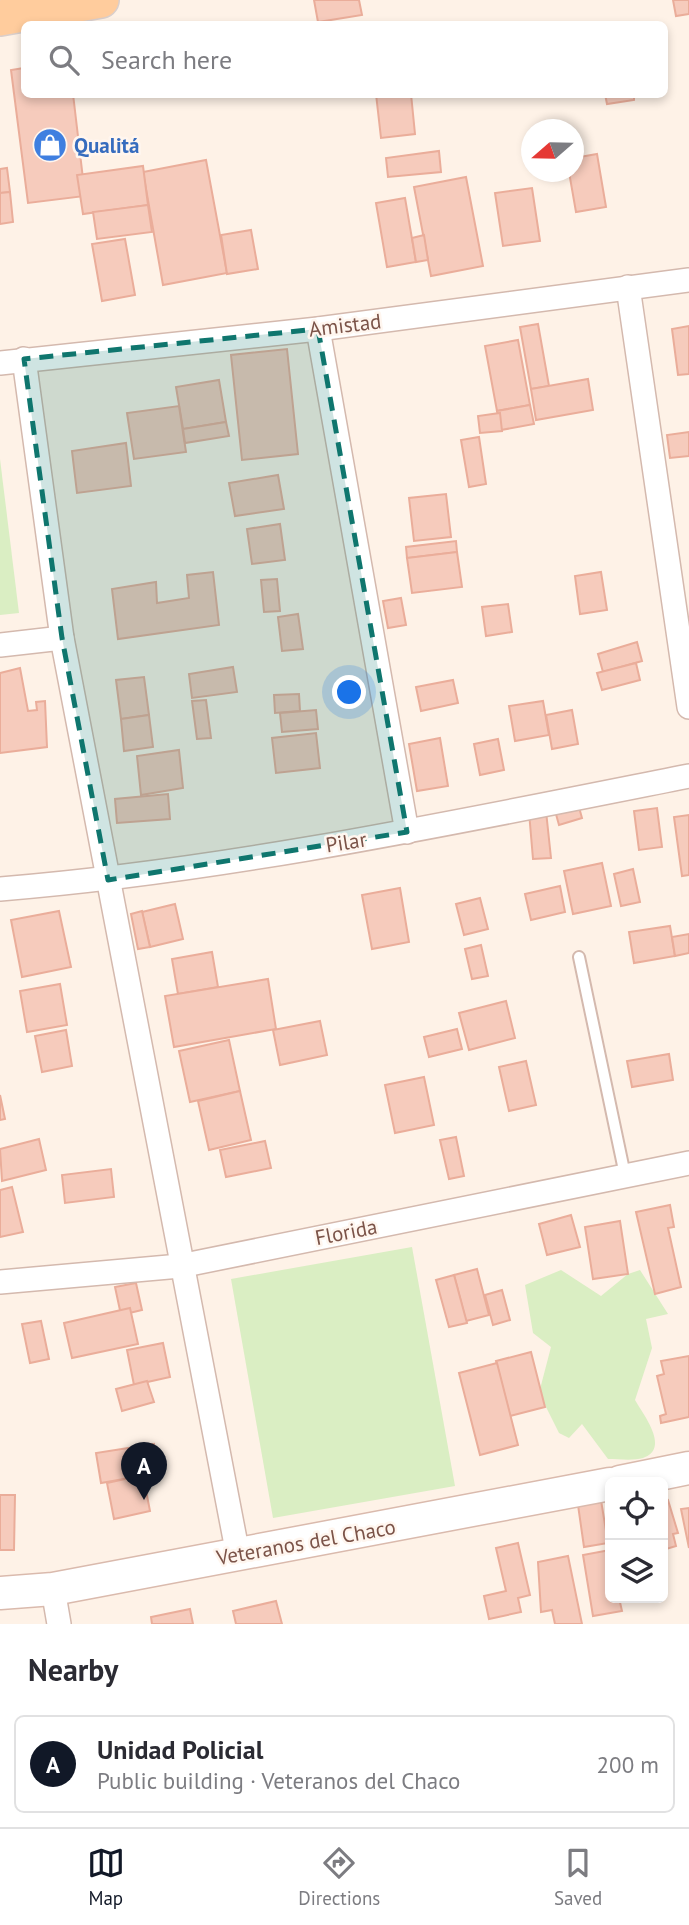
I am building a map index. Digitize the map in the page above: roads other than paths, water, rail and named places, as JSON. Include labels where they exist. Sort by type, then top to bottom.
[{"type":"main road","points":[[0,18],[101,0]]},
{"type":"street","name":"Amistad","points":[[0,363],[318,329],[689,280]]},
{"type":"street","points":[[628,287],[689,707]]},
{"type":"street","points":[[318,329],[407,832]]},
{"type":"street","points":[[24,359],[62,638],[180,1266],[238,1555]]},
{"type":"street","points":[[0,645],[62,638]]},
{"type":"street","name":"Pilar","points":[[0,889],[108,880],[407,832],[689,776]]},
{"type":"street","name":"Florida","points":[[0,1282],[180,1266],[689,1163]]},
{"type":"street","points":[[645,1477],[689,1468]]},
{"type":"street","name":"Veteranos del Chaco","points":[[0,1593],[53,1589],[605,1485]]},
{"type":"street","points":[[53,1589],[59,1624]]},
{"type":"lane","points":[[579,957],[625,1175]]},
{"type":"place","name":"Qualitá","points":[[50,145]]},
{"type":"place","name":"Unidad Policial","points":[[144,1500]]}]
